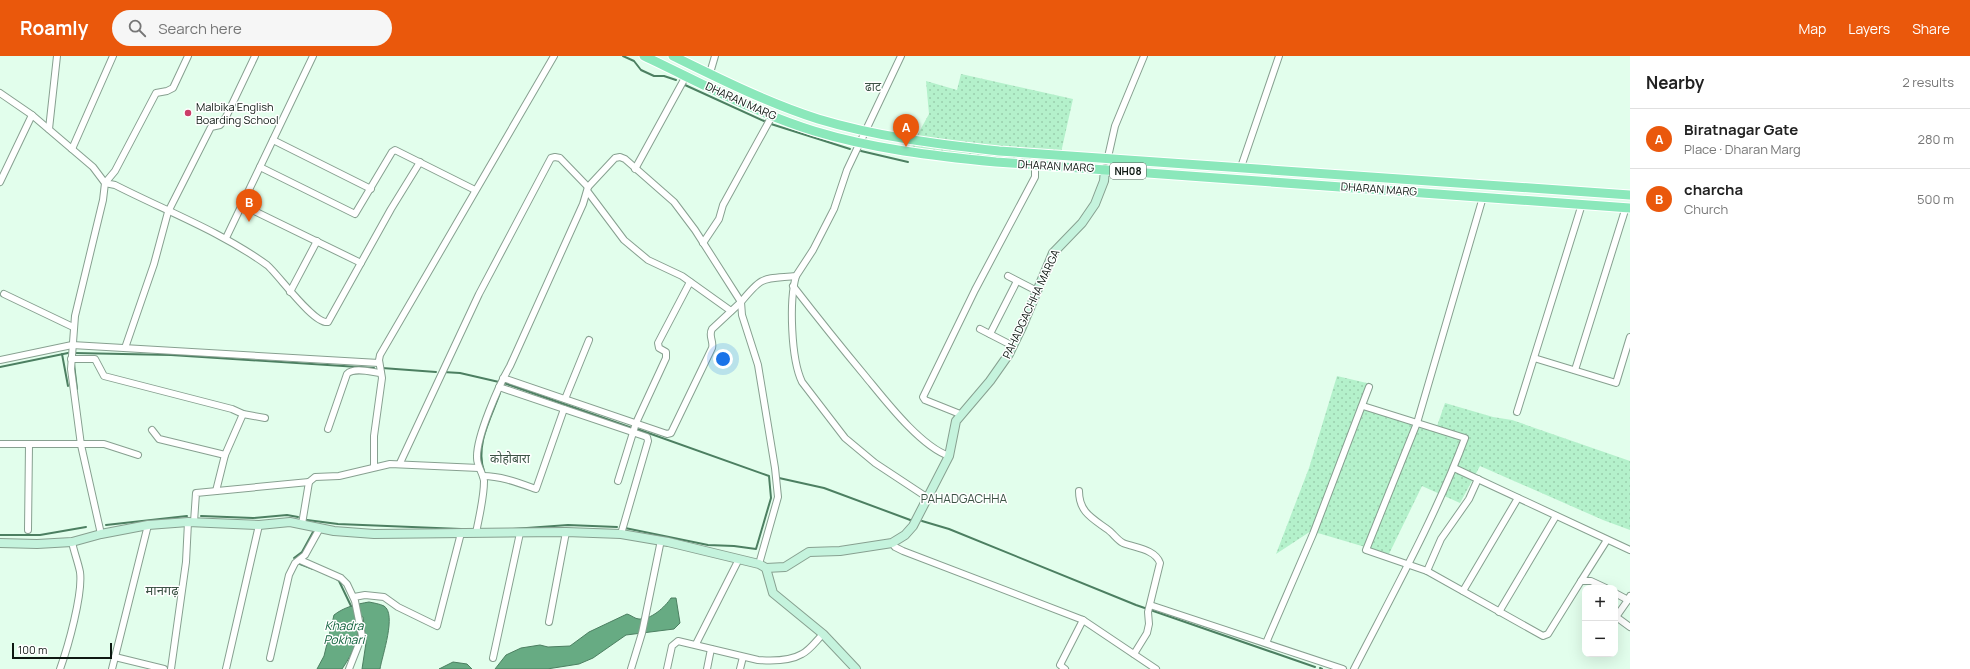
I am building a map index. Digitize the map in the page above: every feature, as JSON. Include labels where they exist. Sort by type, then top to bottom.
[{"type":"main road","name":"DHARAN MARG","points":[[644,56],[772,116],[813,131],[860,144],[912,153],[1036,165],[1628,208]]},
{"type":"main road","name":"DHARAN MARG","points":[[673,56],[777,105],[818,119],[866,132],[916,141],[999,150],[1630,195]]},
{"type":"street","points":[[49,129],[57,56]]},
{"type":"street","points":[[72,149],[113,56]]},
{"type":"street","points":[[101,534],[81,445],[71,369],[73,327],[80,292],[103,200],[105,183],[114,171],[156,93],[167,92],[173,88],[188,56]]},
{"type":"street","points":[[125,348],[154,264],[168,212],[211,127],[220,125],[226,117],[255,56]]},
{"type":"street","points":[[226,238],[313,56]]},
{"type":"street","points":[[374,467],[374,436],[381,373],[379,363],[380,355],[554,56]]},
{"type":"street","points":[[710,73],[715,56]]},
{"type":"street","points":[[901,56],[847,170],[828,222],[796,276],[791,300],[792,324],[797,372],[802,382],[845,438],[875,463],[928,498]]},
{"type":"street","points":[[1108,157],[1114,126],[1144,56]]},
{"type":"street","points":[[1241,167],[1278,56]]},
{"type":"street","points":[[635,169],[686,76]]},
{"type":"street","points":[[0,92],[32,115],[93,167],[105,183],[115,186],[226,238],[268,267],[290,292],[322,322],[328,322],[420,162]]},
{"type":"street","points":[[0,182],[32,115]]},
{"type":"street","points":[[703,243],[719,219],[723,204],[772,116]]},
{"type":"street","points":[[273,140],[371,189]]},
{"type":"street","points":[[260,166],[355,214],[394,151],[402,153],[475,190]]},
{"type":"street","points":[[400,463],[479,294],[551,158],[555,156],[560,158],[588,190],[624,240],[648,260],[682,276],[731,311]]},
{"type":"street","points":[[476,533],[484,487],[483,476],[476,459],[478,448],[499,387],[588,190],[615,158],[620,157],[625,159],[674,202],[703,243],[741,302],[742,315],[758,365],[775,468],[778,497],[762,566],[773,593],[823,634],[856,669]]},
{"type":"street","points":[[960,414],[923,397],[975,290],[1035,178],[1036,165]]},
{"type":"street","name":"PAHADGACHHA MARGA","points":[[0,543],[37,544],[72,542],[101,534],[148,525],[191,522],[259,525],[290,522],[334,531],[374,534],[566,532],[621,534],[661,540],[762,566],[784,567],[809,552],[840,551],[892,543],[905,535],[913,526],[949,456],[956,421],[960,414],[990,381],[1013,346],[1052,253],[1082,223],[1095,204],[1104,181],[1105,169]]},
{"type":"street","points":[[1483,197],[1417,423],[1366,550],[1427,571],[1540,635],[1546,636],[1607,540]]},
{"type":"street","points":[[1517,412],[1582,204]]},
{"type":"street","points":[[242,205],[361,263]]},
{"type":"street","points":[[1575,370],[1628,208]]},
{"type":"street","points":[[290,292],[317,241]]},
{"type":"street","points":[[503,378],[667,434],[671,433],[712,348],[713,343],[710,331],[741,302],[762,279],[796,276]]},
{"type":"street","points":[[1008,276],[1037,291]]},
{"type":"street","points":[[990,334],[1017,281]]},
{"type":"street","points":[[618,481],[636,423],[666,358],[666,352],[658,347],[658,342],[690,282]]},
{"type":"street","points":[[793,286],[895,412],[927,443],[940,453],[949,456]]},
{"type":"street","points":[[4,294],[73,327]]},
{"type":"street","points":[[980,330],[1013,346]]},
{"type":"street","points":[[1534,358],[1616,383],[1630,337]]},
{"type":"street","points":[[565,399],[589,340]]},
{"type":"street","points":[[0,360],[72,345],[379,363]]},
{"type":"street","points":[[71,359],[95,359],[104,376],[232,409],[243,414],[266,418]]},
{"type":"street","points":[[328,429],[349,371],[381,373]]},
{"type":"street","points":[[499,387],[647,437],[648,441],[621,534]]},
{"type":"street","points":[[1266,643],[1313,534],[1369,387]]},
{"type":"street","points":[[1354,669],[1408,564],[1454,468],[1465,438],[1363,406]]},
{"type":"street","points":[[483,476],[491,476],[515,481],[536,489],[564,409]]},
{"type":"street","points":[[216,491],[225,455],[243,414]]},
{"type":"street","points":[[152,430],[159,439],[225,455]]},
{"type":"street","points":[[0,444],[104,444],[138,456]]},
{"type":"street","points":[[28,530],[29,444]]},
{"type":"street","points":[[171,669],[196,493],[309,482],[315,477],[339,476],[374,467],[400,463],[479,468]]},
{"type":"street","points":[[1454,468],[1630,550]]},
{"type":"street","points":[[1427,571],[1441,539],[1469,499],[1478,480]]},
{"type":"street","points":[[302,524],[309,482]]},
{"type":"street","points":[[1080,491],[1082,504],[1090,517],[1108,529],[1123,542],[1148,552],[1159,559],[1160,567],[1148,612],[1149,624],[1147,632],[1134,654]]},
{"type":"street","points":[[1463,591],[1518,498]]},
{"type":"street","points":[[1499,612],[1556,516]]},
{"type":"street","points":[[112,669],[148,525]]},
{"type":"street","points":[[226,669],[259,525]]},
{"type":"street","points":[[270,658],[289,575],[292,568],[305,555],[320,528]]},
{"type":"street","points":[[549,622],[566,532]]},
{"type":"street","points":[[355,599],[365,595],[384,597],[398,607],[437,626],[461,533]]},
{"type":"street","points":[[493,658],[520,533]]},
{"type":"street","points":[[631,669],[642,633],[661,540]]},
{"type":"street","points":[[60,669],[71,634],[80,582],[80,572],[72,542]]},
{"type":"street","points":[[892,543],[895,547],[903,551],[1083,620],[1156,669]]},
{"type":"street","points":[[696,644],[739,559]]},
{"type":"street","points":[[300,560],[336,575],[347,584],[355,599],[362,636],[349,669]]},
{"type":"street","points":[[1581,581],[1591,580],[1600,585]]},
{"type":"street","points":[[1618,594],[1629,598],[1618,614]]},
{"type":"street","points":[[1150,605],[1343,669]]},
{"type":"street","points":[[1618,618],[1630,627]]},
{"type":"street","points":[[1065,669],[1060,665],[1083,620]]},
{"type":"street","points":[[667,669],[673,643],[678,641],[767,661],[804,654],[823,634]]},
{"type":"street","points":[[707,669],[711,648]]},
{"type":"street","points":[[740,669],[743,656]]},
{"type":"street","points":[[115,657],[164,669]]},
{"type":"shaded area","points":[[961,74],[1073,99],[1058,166],[1038,159],[1011,164],[908,152],[929,114],[926,81],[957,90]]},
{"type":"shaded area","points":[[1337,376],[1371,384],[1363,405],[1436,429],[1445,403],[1493,417],[1512,420],[1630,461],[1630,530],[1603,520],[1480,466],[1460,503],[1422,486],[1389,554],[1311,531],[1276,554],[1309,468]]},
{"type":"water","points":[[671,598],[676,598],[680,623],[674,629],[626,635],[593,658],[579,664],[547,669],[495,669],[506,655],[521,648],[540,645],[548,647],[570,646],[589,632],[627,614],[638,619],[644,619],[653,615]]},
{"type":"water","name":"Khadra Pokhari","points":[[369,602],[384,606],[388,610],[388,636],[380,669],[362,669],[366,643],[363,617],[358,615],[358,630],[355,644],[342,669],[317,669],[324,656],[334,615],[346,608]]},
{"type":"water","points":[[453,662],[467,664],[472,669],[439,669]]},
{"type":"waterway","points":[[623,56],[634,61],[641,70],[654,76],[664,76],[676,80]]},
{"type":"waterway","points":[[685,85],[764,121]]},
{"type":"waterway","points":[[771,124],[850,149]]},
{"type":"waterway","points":[[861,151],[908,162]]},
{"type":"waterway","points":[[0,367],[68,353]]},
{"type":"waterway","points":[[74,353],[171,355],[374,368]]},
{"type":"waterway","points":[[62,354],[68,386]]},
{"type":"waterway","points":[[74,364],[77,389]]},
{"type":"waterway","points":[[382,368],[436,372]]},
{"type":"waterway","points":[[443,372],[460,373],[499,382]]},
{"type":"waterway","points":[[504,383],[632,428]]},
{"type":"waterway","points":[[484,471],[481,451],[483,441],[500,393]]},
{"type":"waterway","points":[[625,528],[708,545],[756,549],[771,498],[769,476],[637,429]]},
{"type":"waterway","points":[[779,478],[824,488],[913,521]]},
{"type":"waterway","points":[[201,516],[253,518],[287,515],[298,517]]},
{"type":"waterway","points":[[106,525],[187,516]]},
{"type":"waterway","points":[[307,520],[338,524],[461,529]]},
{"type":"waterway","points":[[922,521],[949,529],[1136,605],[1315,667]]},
{"type":"waterway","points":[[513,529],[568,525],[617,527]]},
{"type":"waterway","points":[[0,535],[40,535],[86,527]]},
{"type":"waterway","points":[[294,558],[302,552],[313,532]]},
{"type":"waterway","points":[[300,564],[313,569]]},
{"type":"waterway","points":[[335,578],[339,581],[351,606]]},
{"type":"place","name":"Malbika English Boarding School","points":[[188,113]]},
{"type":"place","name":"Biratnagar Gate","points":[[906,147]]},
{"type":"place","name":"charcha","points":[[249,222]]},
{"type":"district","name":"ढाट","points":[[873,87]]},
{"type":"district","name":"कोहोबारा","points":[[510,459]]},
{"type":"district","name":"PAHADGACHHA","points":[[964,499]]},
{"type":"district","name":"मानगढ़","points":[[162,590]]}]
